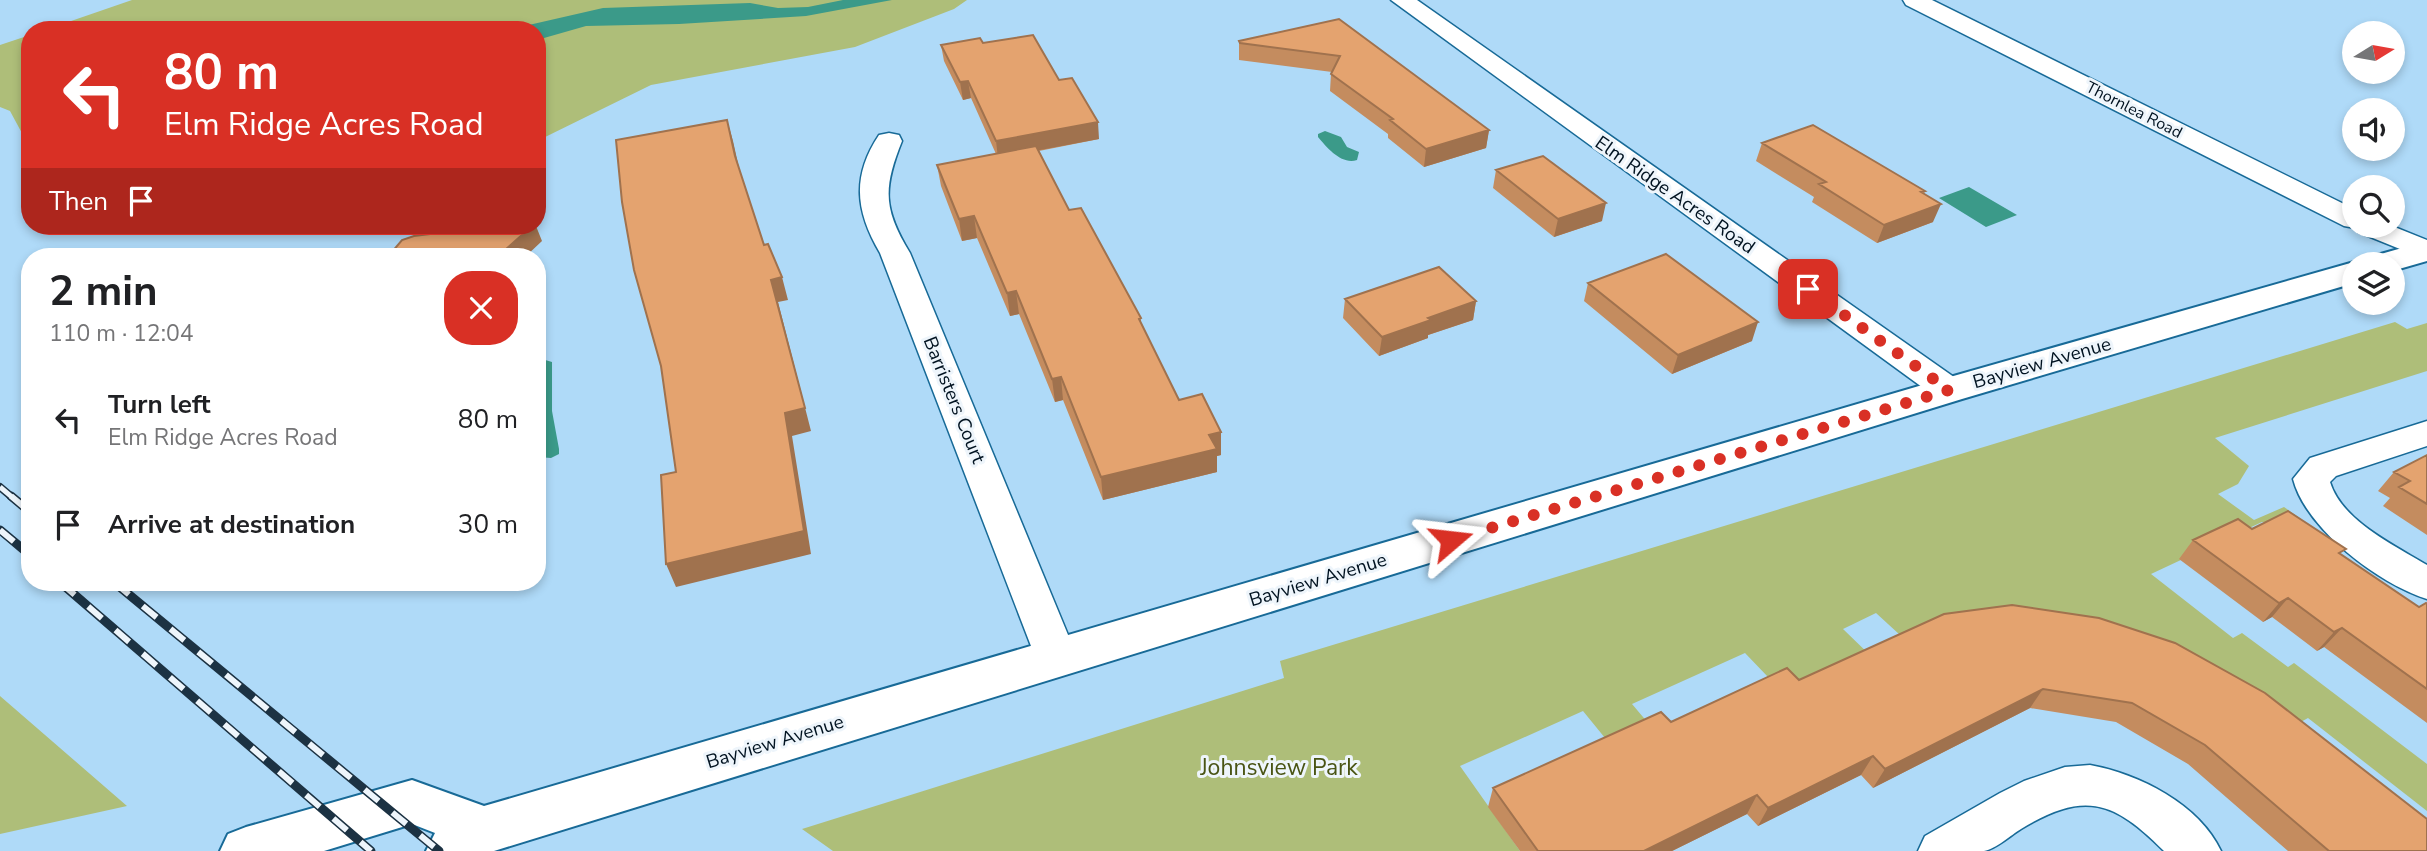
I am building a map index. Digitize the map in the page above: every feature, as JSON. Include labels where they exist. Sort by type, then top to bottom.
[{"type":"main road","points":[[2405,257],[2427,251]]},
{"type":"main road","name":"Bayview Avenue","points":[[246,851],[412,802],[468,840],[1949,390],[2342,275]]},
{"type":"street","name":"Elm Ridge Acres Road","points":[[1402,0],[1949,390]]},
{"type":"street","name":"Thornlea Road","points":[[1914,0],[2342,214]]},
{"type":"street","name":"Barristers Court","points":[[890,141],[879,164],[872,191],[877,225],[895,253],[1057,659]]},
{"type":"street","points":[[2396,238],[2427,251]]},
{"type":"street","points":[[2427,433],[2323,467],[2311,479],[2314,495],[2337,522],[2427,584]]},
{"type":"street","points":[[1942,851],[2043,794],[2080,783],[2128,795],[2152,811],[2197,851]]},
{"type":"green space","points":[[132,0],[967,0],[954,9],[855,47],[651,85],[546,137],[546,21],[71,21]]},
{"type":"green space","points":[[21,38],[21,131],[10,111],[0,107],[0,45]]},
{"type":"green space","name":"Johnsview Park","points":[[2395,322],[2407,329],[2427,323],[2427,371],[2215,438],[2249,466],[2238,484],[2218,494],[2254,520],[2284,507],[2301,519],[2283,528],[2272,522],[2262,522],[2151,574],[2233,638],[2242,633],[2288,667],[2294,663],[2427,764],[2427,811],[2308,718],[2277,735],[1912,646],[1876,613],[1843,629],[1875,660],[1790,700],[1745,653],[1632,704],[1654,730],[1614,749],[1583,711],[1460,766],[1520,851],[833,851],[802,829],[1284,678],[1280,661]]},
{"type":"green space","points":[[0,696],[127,806],[0,834]]},
{"type":"shaded area","points":[[843,0],[892,0],[806,16],[679,24],[586,26],[546,37],[546,21],[603,8],[750,3],[778,8],[808,7]]},
{"type":"shaded area","points":[[1325,131],[1341,137],[1347,147],[1359,152],[1357,160],[1346,160],[1331,151],[1318,137],[1318,134]]},
{"type":"shaded area","points":[[1969,187],[2017,215],[1986,227],[1939,198]]},
{"type":"shaded area","points":[[546,360],[552,362],[552,411],[559,449],[559,454],[546,458]]},
{"type":"building","points":[[1339,19],[1489,130],[1426,149],[1390,120],[1393,119],[1331,74],[1340,56],[1239,41]]},
{"type":"building","points":[[1033,35],[1059,80],[1072,78],[1098,122],[996,141],[968,81],[960,82],[941,45],[980,38],[983,43]]},
{"type":"building","points":[[727,120],[735,156],[764,245],[768,244],[782,277],[771,280],[805,408],[785,413],[804,531],[666,564],[661,475],[676,472],[661,366],[634,270],[622,202],[616,140]]},
{"type":"building","points":[[1813,125],[1925,191],[1921,192],[1941,204],[1884,225],[1819,184],[1826,182],[1762,143]]},
{"type":"building","points":[[1036,146],[1069,210],[1081,208],[1141,318],[1139,319],[1179,400],[1202,394],[1221,432],[1209,435],[1217,449],[1101,477],[1061,377],[1052,379],[1016,291],[1007,293],[974,216],[959,219],[937,165]]},
{"type":"building","points":[[1543,156],[1606,203],[1558,219],[1496,170]]},
{"type":"building","points":[[522,235],[507,248],[395,248],[402,240],[414,236]]},
{"type":"building","points":[[1666,254],[1758,322],[1678,355],[1588,283]]},
{"type":"building","points":[[1439,267],[1476,301],[1382,337],[1345,299]]},
{"type":"building","points":[[2427,455],[2427,504],[2399,487],[2410,481],[2394,472]]},
{"type":"building","points":[[2288,511],[2346,549],[2339,553],[2419,607],[2427,604],[2427,689],[2342,628],[2334,632],[2288,598],[2279,603],[2193,540],[2238,519],[2252,529]]},
{"type":"building","points":[[2012,605],[2099,618],[2175,643],[2265,693],[2427,819],[2427,851],[2329,851],[2205,745],[2132,703],[2043,689],[1885,769],[1873,756],[1768,808],[1757,795],[1644,851],[1538,851],[1493,788],[1661,712],[1671,722],[1787,668],[1799,680],[1944,614]]},
{"type":"railway","points":[[0,487],[13,498]]},
{"type":"railway","points":[[11,496],[21,504]]},
{"type":"railway","points":[[0,530],[21,548]]},
{"type":"railway","points":[[70,591],[371,851]]},
{"type":"railway","points":[[125,591],[439,851]]},
{"type":"route","points":[[1451,540],[1949,390],[1808,289]]}]
